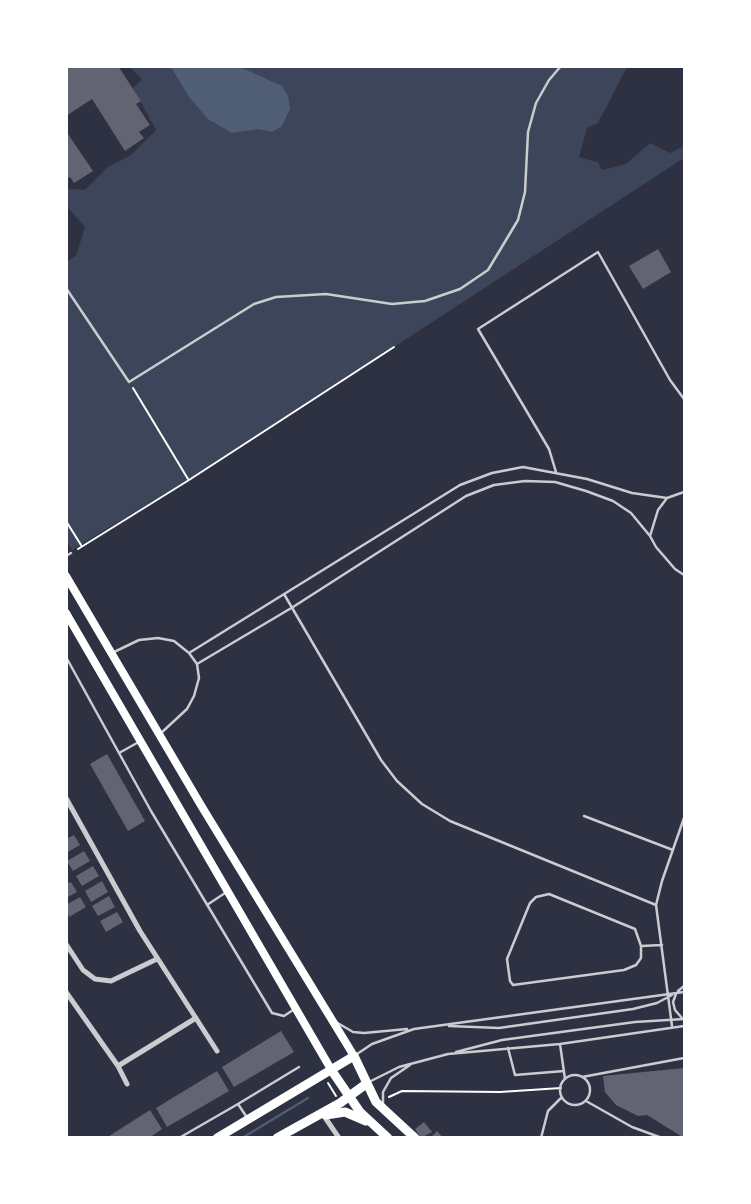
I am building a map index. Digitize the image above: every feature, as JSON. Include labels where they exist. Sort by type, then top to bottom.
[{"type":"main road","points":[[66,576],[159,735],[333,1020],[354,1056],[366,1084],[415,1138]]},
{"type":"main road","points":[[66,613],[296,1008],[344,1100],[388,1138]]},
{"type":"main road","points":[[218,1138],[354,1056]]},
{"type":"main road","points":[[276,1138],[344,1100],[366,1084]]},
{"type":"main road","points":[[309,1120],[345,1112],[374,1124]]},
{"type":"street","points":[[66,797],[157,959],[217,1051]]},
{"type":"street","points":[[66,944],[83,970],[95,979],[111,981],[157,959]]},
{"type":"street","points":[[66,992],[118,1066],[127,1084]]},
{"type":"street","points":[[118,1066],[196,1018]]},
{"type":"street","points":[[324,1116],[339,1138]]},
{"type":"lane","points":[[66,288],[129,382],[254,304],[276,297],[326,294],[392,304],[425,301],[460,289],[488,270],[519,220],[525,192],[528,132],[533,113],[549,80],[561,66]]},
{"type":"lane","points":[[556,473],[549,449],[478,329],[598,253],[670,380],[684,399]]},
{"type":"lane","points":[[189,653],[460,485],[492,473],[523,467],[587,479],[632,493],[667,498],[684,492]]},
{"type":"lane","points":[[197,664],[466,496],[494,485],[525,481],[555,482],[613,501],[631,513],[656,547],[684,575]]},
{"type":"lane","points":[[650,536],[658,510],[667,498]]},
{"type":"lane","points":[[284,594],[381,760],[397,781],[422,804],[450,821],[656,905]]},
{"type":"lane","points":[[112,653],[139,640],[158,638],[174,641],[189,653],[197,664],[199,678],[194,696],[187,709],[159,735]]},
{"type":"lane","points":[[66,657],[119,753],[272,1013],[284,1016],[296,1008]]},
{"type":"lane","points":[[119,753],[140,741]]},
{"type":"lane","points":[[584,816],[673,850]]},
{"type":"lane","points":[[673,1027],[656,905],[684,818]]},
{"type":"lane","points":[[207,905],[228,891]]},
{"type":"lane","points":[[549,894],[618,921],[635,929],[641,946],[636,965],[624,970],[518,986],[510,981],[507,959],[530,903],[536,897],[549,894]]},
{"type":"lane","points":[[641,946],[662,945]]},
{"type":"lane","points":[[442,1025],[471,1028],[513,1026],[633,1009],[657,1003],[676,994],[684,986]]},
{"type":"lane","points":[[333,1020],[353,1032],[364,1033],[414,1029],[684,992]]},
{"type":"lane","points":[[676,994],[673,1002],[675,1010],[683,1019]]},
{"type":"lane","points":[[366,1084],[392,1070],[413,1063],[502,1040],[635,1022],[683,1019]]},
{"type":"lane","points":[[448,1054],[560,1044],[684,1026]]},
{"type":"lane","points":[[354,1056],[372,1044],[414,1029]]},
{"type":"lane","points":[[560,1044],[565,1079],[561,1088],[562,1097],[566,1101],[576,1104],[585,1100],[590,1088],[582,1077]]},
{"type":"lane","points":[[508,1048],[515,1075],[564,1071]]},
{"type":"lane","points":[[565,1079],[684,1058]]},
{"type":"lane","points":[[383,1105],[383,1092],[391,1078],[413,1063]]},
{"type":"lane","points":[[179,1138],[299,1067]]},
{"type":"lane","points":[[541,1138],[548,1111],[562,1097]]},
{"type":"lane","points":[[585,1100],[632,1127],[662,1138]]},
{"type":"lane","points":[[238,1104],[248,1119]]},
{"type":"path","points":[[69,554],[394,347]]},
{"type":"path","points":[[129,382],[188,480]]},
{"type":"path","points":[[66,521],[82,546]]},
{"type":"path","points":[[328,1073],[344,1100]]},
{"type":"path","points":[[383,1105],[402,1091],[500,1092],[561,1088]]},
{"type":"shaded area","points":[[129,67],[627,67],[598,123],[587,128],[579,157],[598,162],[602,170],[626,164],[650,143],[670,153],[684,146],[684,158],[233,452],[72,550],[66,540],[66,262],[76,256],[85,227],[67,207],[67,189],[85,190],[108,167],[131,155],[156,130],[133,88],[142,79]]},
{"type":"shaded area","points":[[171,67],[240,67],[282,86],[288,96],[290,109],[282,126],[272,132],[259,129],[232,133],[208,119],[189,97]]},
{"type":"building","points":[[66,66],[118,66],[141,101],[136,104],[150,125],[139,132],[144,138],[125,151],[92,99],[66,116]]},
{"type":"building","points":[[66,131],[93,171],[74,183],[70,177],[66,179]]},
{"type":"building","points":[[658,249],[671,272],[643,289],[629,266]]},
{"type":"building","points":[[107,754],[145,821],[128,831],[90,764]]},
{"type":"building","points":[[74,835],[80,845],[66,853],[66,839]]},
{"type":"building","points":[[84,851],[90,861],[73,871],[67,861]]},
{"type":"building","points":[[93,866],[99,876],[82,886],[76,876]]},
{"type":"building","points":[[102,881],[108,892],[91,902],[85,891]]},
{"type":"building","points":[[71,882],[77,892],[66,898],[66,884]]},
{"type":"building","points":[[109,896],[115,907],[98,916],[92,906]]},
{"type":"building","points":[[80,897],[86,907],[69,917],[66,905]]},
{"type":"building","points":[[117,912],[123,922],[106,932],[100,921]]},
{"type":"building","points":[[281,1031],[294,1052],[234,1087],[222,1067]]},
{"type":"building","points":[[684,1068],[684,1138],[647,1115],[638,1116],[616,1105],[605,1092],[603,1076]]},
{"type":"building","points":[[217,1071],[229,1091],[167,1127],[156,1108]]},
{"type":"building","points":[[150,1110],[162,1129],[149,1138],[106,1138]]},
{"type":"building","points":[[424,1122],[432,1132],[421,1138],[415,1129]]},
{"type":"building","points":[[437,1131],[443,1138],[430,1138]]},
{"type":"waterway","points":[[242,1138],[308,1098]]}]
